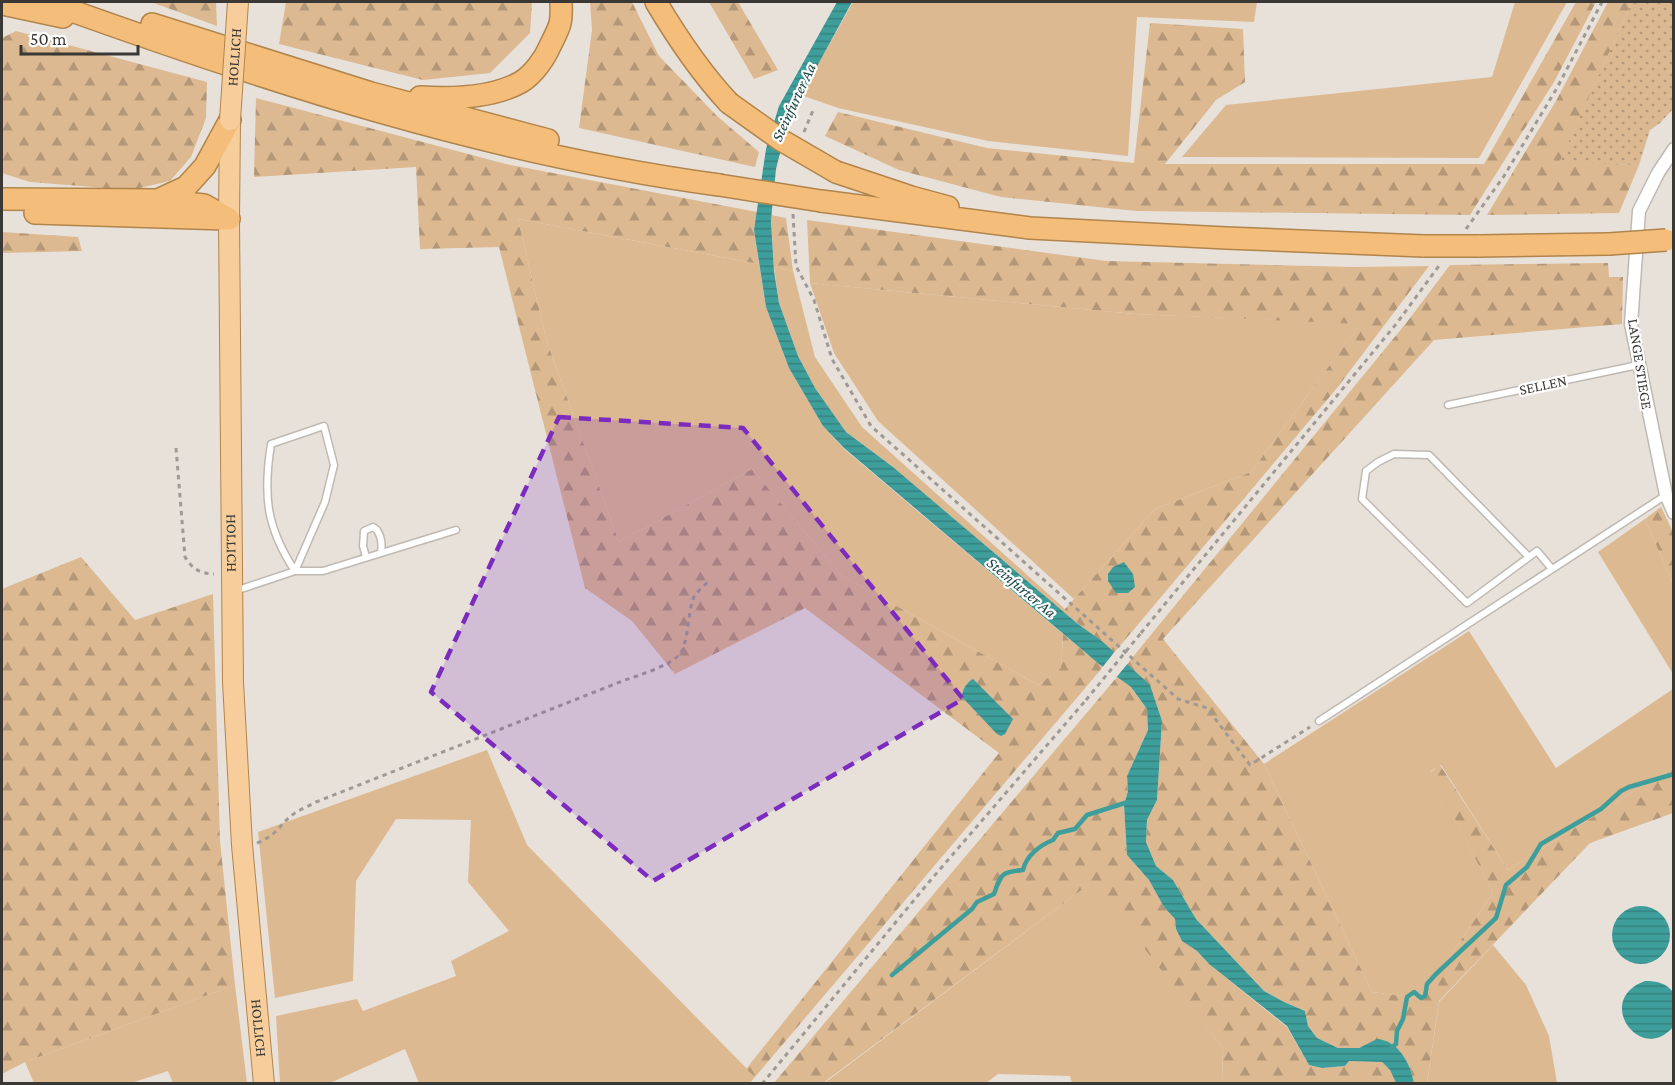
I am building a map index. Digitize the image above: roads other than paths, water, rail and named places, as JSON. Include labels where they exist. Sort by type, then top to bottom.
[{"type":"highway","points":[[47,2],[319,95],[416,123],[569,160],[667,178],[821,201],[1030,228],[1226,238],[1424,246],[1670,240]]},
{"type":"highway","points":[[88,2],[371,93],[542,139],[656,165],[719,185]]},
{"type":"highway","points":[[371,93],[436,98],[484,96],[523,82],[545,57],[562,21],[561,2]]},
{"type":"highway","points":[[656,2],[704,76],[729,103],[781,140],[836,172],[911,197],[1030,228]]},
{"type":"highway","points":[[2,4],[128,31]]},
{"type":"highway","points":[[157,200],[186,187],[205,166],[230,120]]},
{"type":"highway","points":[[2,199],[157,200],[204,204],[229,219]]},
{"type":"highway","points":[[2,213],[229,219]]},
{"type":"main road","name":"HOLLICH","points":[[238,2],[230,120],[229,219],[233,682],[242,845],[264,1083]]},
{"type":"street","name":"LANGE STIEGE","points":[[1674,149],[1658,173],[1639,211],[1631,324],[1666,495],[1674,513]]},
{"type":"lane","name":"SELLEN","points":[[1448,405],[1638,365]]},
{"type":"lane","points":[[324,426],[334,465],[325,502],[295,571],[280,549],[270,519],[266,478],[271,444],[324,426]]},
{"type":"lane","points":[[1529,557],[1429,456],[1394,454],[1366,471],[1362,499],[1467,603],[1529,557],[1537,551],[1552,569]]},
{"type":"lane","points":[[1320,721],[1666,495]]},
{"type":"lane","points":[[366,557],[362,539],[364,531],[369,528],[377,530],[381,535],[381,553]]},
{"type":"lane","points":[[231,584],[295,571],[322,571],[456,530]]},
{"type":"water","name":"Steinfurter Aa","points":[[837,2],[852,2],[789,118],[776,169],[771,220],[774,271],[779,303],[798,356],[815,388],[846,432],[893,467],[1078,624],[1103,642],[1150,685],[1162,721],[1157,800],[1147,820],[1146,842],[1156,866],[1173,880],[1196,919],[1264,991],[1305,1011],[1308,1026],[1317,1038],[1338,1048],[1359,1048],[1377,1039],[1384,1040],[1397,1048],[1407,1061],[1414,1083],[1396,1083],[1390,1070],[1382,1062],[1349,1061],[1345,1066],[1322,1068],[1309,1065],[1287,1026],[1182,941],[1176,929],[1175,919],[1164,907],[1149,880],[1127,855],[1124,805],[1128,791],[1127,776],[1148,730],[1147,709],[1131,687],[1099,664],[844,448],[823,426],[789,368],[766,307],[754,230],[766,149],[779,106]]},
{"type":"water","points":[[1124,562],[1133,574],[1135,587],[1128,593],[1116,593],[1108,581],[1108,574],[1113,567]]},
{"type":"water","points":[[973,679],[1013,719],[1005,734],[1001,736],[997,734],[962,697],[965,686]]},
{"type":"water","points":[[1641,906],[1657,911],[1665,919],[1670,935],[1665,951],[1657,959],[1641,964],[1625,959],[1617,951],[1612,935],[1617,919],[1625,911]]},
{"type":"water","points":[[1645,981],[1661,983],[1673,992],[1673,1027],[1660,1037],[1648,1039],[1636,1034],[1628,1025],[1623,1014],[1623,1002],[1630,990]]},
{"type":"waterway","points":[[1391,1048],[1396,1044],[1397,1031],[1403,1019],[1407,997],[1414,992],[1421,998],[1425,996],[1427,984],[1436,974],[1496,918],[1506,885],[1527,867],[1541,844],[1601,809],[1621,791],[1674,774]]},
{"type":"waterway","points":[[892,975],[972,909],[977,902],[994,894],[1003,875],[1023,870],[1030,856],[1053,840],[1058,833],[1075,829],[1087,815],[1128,802]]}]
